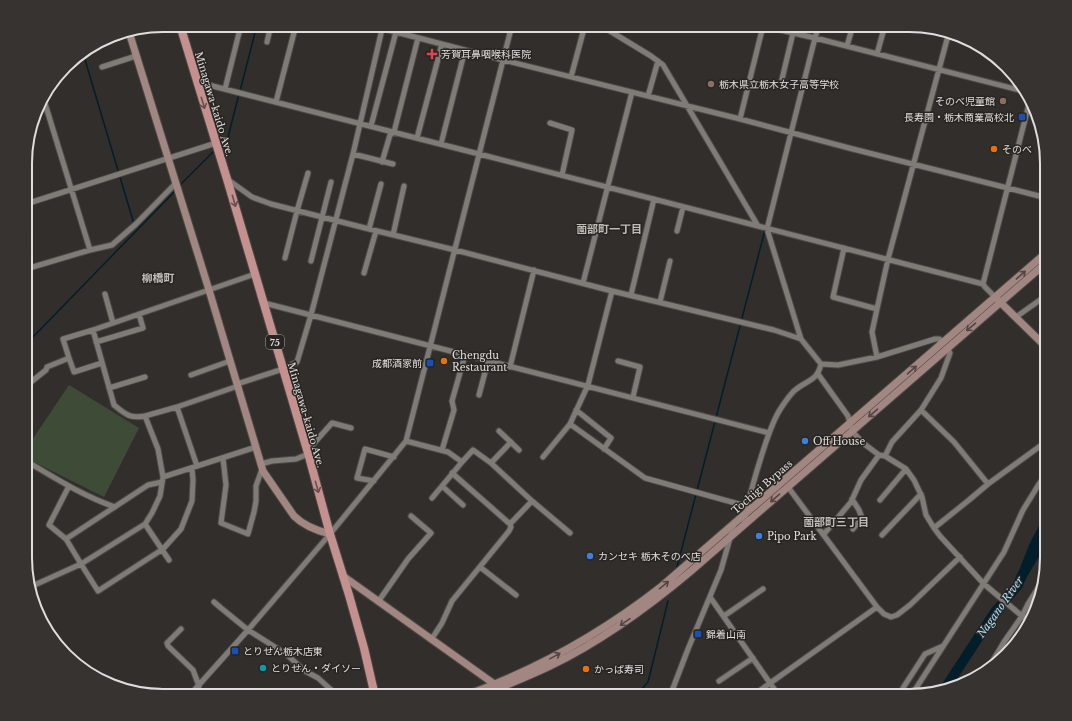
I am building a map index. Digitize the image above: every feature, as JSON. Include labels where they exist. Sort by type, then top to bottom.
[{"type":"main road","name":"Minagawa-kaido Ave.","points":[[182,32],[308,453],[330,534],[364,648],[373,689]]},
{"type":"main road","points":[[130,36],[262,466],[294,516],[297,519],[330,534]]},
{"type":"main road","name":"Tochigi Bypass","points":[[998,300],[1040,259]]},
{"type":"main road","name":"Tochigi Bypass","points":[[492,689],[593,635],[662,586],[850,424],[998,300],[1040,267]]},
{"type":"main road","points":[[998,300],[1040,341]]},
{"type":"main road","name":"Tochigi Bypass","points":[[487,689],[552,665],[596,641],[621,625],[667,591],[852,431],[946,345]]},
{"type":"main road","points":[[343,576],[501,689]]},
{"type":"street","points":[[225,90],[239,32]]},
{"type":"street","points":[[267,42],[269,32]]},
{"type":"street","points":[[276,102],[294,32]]},
{"type":"street","points":[[93,330],[114,405],[134,417],[145,416],[177,407],[283,369],[297,362],[336,221],[382,32]]},
{"type":"street","points":[[371,126],[396,32],[1040,196]]},
{"type":"street","points":[[195,689],[330,534],[406,441],[510,32]]},
{"type":"street","points":[[571,77],[583,32]]},
{"type":"street","points":[[611,32],[663,65],[758,226]]},
{"type":"street","points":[[740,119],[762,32]]},
{"type":"street","points":[[789,32],[1018,90]]},
{"type":"street","points":[[817,32],[767,229],[802,339],[821,364],[838,365],[877,357],[935,339],[939,339],[946,345],[950,353],[940,378],[920,410],[892,442],[885,456]]},
{"type":"street","points":[[847,46],[851,32]]},
{"type":"street","points":[[877,54],[882,32]]},
{"type":"street","points":[[782,79],[793,33]]},
{"type":"street","points":[[877,357],[872,332],[876,309],[947,37]]},
{"type":"street","points":[[382,162],[390,135],[394,132],[418,38]]},
{"type":"street","points":[[417,138],[442,44]]},
{"type":"street","points":[[441,144],[465,50]]},
{"type":"street","points":[[102,67],[136,56]]},
{"type":"street","points":[[648,96],[658,61]]},
{"type":"street","points":[[197,82],[983,284],[998,300]]},
{"type":"street","points":[[582,283],[632,92]]},
{"type":"street","points":[[46,106],[90,250]]},
{"type":"street","points":[[983,284],[1028,109]]},
{"type":"street","points":[[550,123],[572,130],[562,175]]},
{"type":"street","points":[[32,202],[168,159],[217,146]]},
{"type":"street","points":[[353,154],[393,164]]},
{"type":"street","points":[[285,258],[308,173]]},
{"type":"street","points":[[227,178],[252,197],[271,204],[612,291],[774,330],[802,339]]},
{"type":"street","points":[[311,261],[331,182]]},
{"type":"street","points":[[368,229],[381,184]]},
{"type":"street","points":[[32,267],[112,245],[177,186]]},
{"type":"street","points":[[393,235],[404,186]]},
{"type":"street","points":[[631,295],[654,199]]},
{"type":"street","points":[[677,231],[682,207]]},
{"type":"street","points":[[364,273],[376,231]]},
{"type":"street","points":[[844,248],[833,297],[876,309]]},
{"type":"street","points":[[660,302],[670,262]]},
{"type":"street","points":[[510,367],[534,270]]},
{"type":"street","points":[[102,363],[74,372],[63,339],[255,274]]},
{"type":"street","points":[[543,457],[570,424],[588,386],[612,291]]},
{"type":"street","points":[[105,294],[113,323]]},
{"type":"street","points":[[1016,317],[1040,300]]},
{"type":"street","points":[[264,303],[769,433]]},
{"type":"street","points":[[96,342],[143,328],[139,314]]},
{"type":"street","points":[[442,450],[454,410],[452,401],[465,355]]},
{"type":"street","points":[[32,381],[48,367],[69,358]]},
{"type":"street","points":[[191,375],[230,361]]},
{"type":"street","points":[[479,395],[488,361]]},
{"type":"street","points":[[618,361],[640,367],[633,397]]},
{"type":"street","points":[[744,525],[746,506],[769,433],[779,410],[795,390],[818,374],[821,364]]},
{"type":"street","points":[[818,374],[848,416],[852,431],[863,443],[879,455],[885,456],[906,469],[914,480],[921,494],[926,515],[940,536],[986,586],[1025,618]]},
{"type":"street","points":[[109,388],[145,377]]},
{"type":"street","points":[[69,486],[49,524],[66,539],[98,591],[163,549],[181,529],[192,501],[194,467],[177,407]]},
{"type":"street","points":[[576,410],[611,438],[604,449]]},
{"type":"street","points":[[920,410],[954,442],[988,484]]},
{"type":"street","points":[[35,585],[81,564],[145,524],[160,496],[162,480],[158,449],[145,416]]},
{"type":"street","points":[[223,458],[226,485],[221,523],[248,534],[256,501],[256,486],[262,466],[272,461],[296,459],[308,453],[332,423],[351,428]]},
{"type":"street","points":[[570,424],[645,478],[746,506]]},
{"type":"street","points":[[499,431],[519,450]]},
{"type":"street","points":[[406,441],[448,452],[462,462]]},
{"type":"street","points":[[491,463],[511,442]]},
{"type":"street","points":[[934,528],[988,484],[1040,446]]},
{"type":"street","points":[[66,539],[148,486],[194,467],[256,447]]},
{"type":"street","points":[[374,481],[357,478],[365,449],[394,457]]},
{"type":"street","points":[[432,498],[473,450],[491,463],[532,501],[570,533]]},
{"type":"street","points":[[824,534],[851,502],[861,480],[879,455]]},
{"type":"street","points":[[32,464],[69,486],[115,507]]},
{"type":"street","points":[[880,500],[906,469]]},
{"type":"street","points":[[452,473],[510,524]]},
{"type":"street","points":[[916,689],[986,586],[1004,552],[1023,510],[1040,483]]},
{"type":"street","points":[[442,486],[463,506]]},
{"type":"street","points":[[788,487],[877,607],[884,614],[891,617],[897,615],[910,604],[960,558]]},
{"type":"street","points":[[882,535],[921,494]]},
{"type":"street","points":[[852,500],[859,510],[862,518],[853,529]]},
{"type":"street","points":[[431,640],[442,623],[452,601],[509,531],[511,527],[510,524],[532,501]]},
{"type":"street","points":[[378,602],[408,559],[431,533],[410,516]]},
{"type":"street","points":[[145,524],[169,560]]},
{"type":"street","points":[[673,689],[710,597],[734,524]]},
{"type":"street","points":[[480,567],[516,595]]},
{"type":"street","points":[[724,616],[763,589]]},
{"type":"street","points":[[995,657],[1022,616],[1035,593]]},
{"type":"street","points":[[710,597],[774,689]]},
{"type":"street","points":[[214,602],[248,630],[271,646],[286,654],[305,671],[318,678],[330,689]]},
{"type":"street","points":[[762,689],[877,607]]},
{"type":"street","points":[[181,629],[168,643],[168,646],[193,670],[198,686]]},
{"type":"street","points":[[903,688],[925,654],[944,646]]},
{"type":"street","points":[[719,681],[752,658]]},
{"type":"green space","points":[[69,385],[139,428],[104,497],[32,461],[32,440]]},
{"type":"water","points":[[1040,524],[1040,554],[1020,589],[1013,586],[1029,545]]},
{"type":"waterway","points":[[240,91],[255,32]]},
{"type":"waterway","points":[[85,59],[134,224]]},
{"type":"waterway","points":[[219,146],[228,137],[239,94]]},
{"type":"waterway","points":[[180,185],[215,150]]},
{"type":"waterway","points":[[32,338],[176,190]]},
{"type":"waterway","points":[[677,567],[765,230]]},
{"type":"waterway","name":"Nagano River","points":[[949,683],[995,612],[1018,585],[1022,575]]},
{"type":"waterway","points":[[642,689],[648,682],[668,601]]},
{"type":"place","name":"芳賀耳鼻咽喉科医院","points":[[432,54]]},
{"type":"place","name":"栃木県立栃木女子高等学校","points":[[711,84]]},
{"type":"place","name":"そのべ児童館","points":[[1003,101]]},
{"type":"place","name":"長寿園・栃木商業高校北","points":[[1022,117]]},
{"type":"place","name":"そのべ","points":[[994,149]]},
{"type":"place","name":"Chengdu Restaurant","points":[[444,361]]},
{"type":"place","name":"成都酒家前","points":[[430,363]]},
{"type":"place","name":"Off House","points":[[805,441]]},
{"type":"place","name":"Pipo Park","points":[[759,536]]},
{"type":"place","name":"カンセキ 栃木そのべ店","points":[[590,556]]},
{"type":"place","name":"錦着山南","points":[[698,634]]},
{"type":"place","name":"とりせん栃木店東","points":[[235,651]]},
{"type":"place","name":"とりせん・ダイソー","points":[[263,668]]},
{"type":"place","name":"かっぱ寿司","points":[[586,669]]},
{"type":"district","name":"薗部町一丁目","points":[[609,229]]},
{"type":"district","name":"柳橋町","points":[[158,278]]},
{"type":"district","name":"薗部町三丁目","points":[[836,522]]}]
